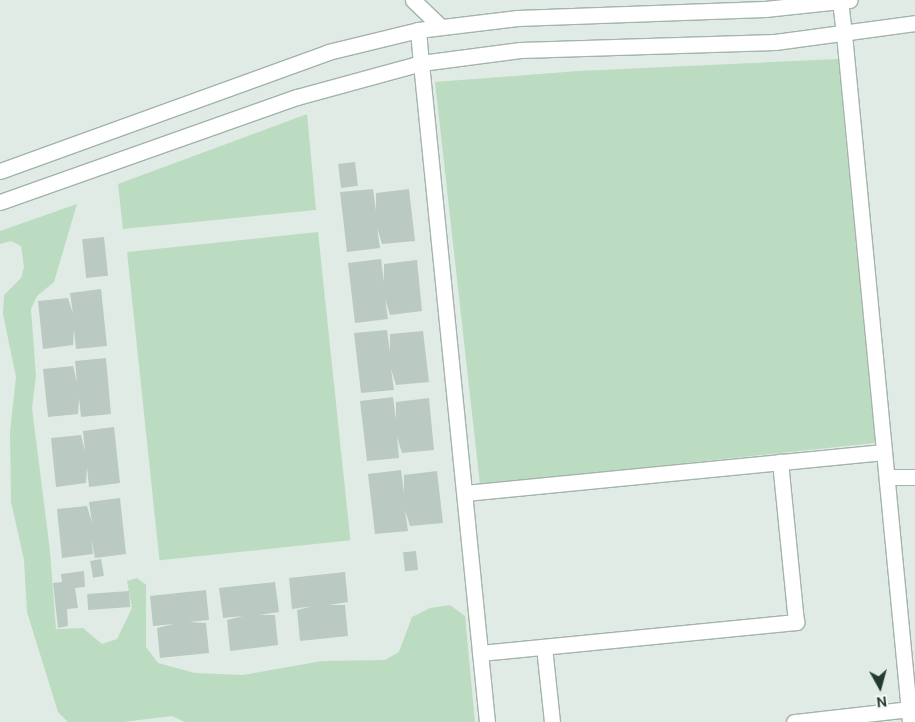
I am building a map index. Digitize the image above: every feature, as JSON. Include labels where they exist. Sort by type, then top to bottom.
[{"type":"street","points":[[413,0],[440,26]]},
{"type":"street","points":[[0,171],[328,52],[418,30],[517,18],[765,9],[845,1],[844,34],[886,477],[910,705],[794,722]]},
{"type":"street","points":[[0,202],[297,96],[422,62],[520,50],[706,47],[844,34],[915,23]]},
{"type":"street","points":[[418,30],[487,722]]},
{"type":"street","points":[[465,493],[884,452]]},
{"type":"street","points":[[480,653],[796,622],[780,462]]},
{"type":"street","points":[[886,477],[915,477]]},
{"type":"street","points":[[544,647],[552,722]]},
{"type":"green space","points":[[838,59],[875,443],[480,485],[435,82],[578,71]]},
{"type":"green space","points":[[307,114],[316,210],[123,229],[118,184]]},
{"type":"green space","points":[[77,204],[54,282],[37,296],[31,309],[36,376],[32,408],[50,551],[56,629],[83,628],[102,644],[117,639],[132,608],[127,581],[137,578],[146,585],[146,647],[158,663],[195,673],[243,675],[322,661],[385,660],[399,652],[412,617],[430,608],[450,605],[465,616],[475,722],[185,722],[172,716],[123,722],[68,722],[58,712],[27,612],[24,560],[11,502],[10,432],[16,377],[3,314],[4,295],[21,278],[24,267],[21,246],[11,241],[0,244],[0,231]]},
{"type":"green space","points":[[318,232],[350,540],[159,560],[127,252]]},
{"type":"building","points":[[355,162],[358,186],[341,188],[338,164]]},
{"type":"building","points":[[373,189],[376,211],[376,193],[409,189],[415,241],[382,244],[377,227],[380,248],[347,252],[340,192]]},
{"type":"building","points":[[104,237],[108,276],[86,278],[82,239]]},
{"type":"building","points":[[381,259],[384,282],[384,264],[417,260],[422,311],[390,315],[385,299],[388,319],[355,323],[348,263]]},
{"type":"building","points":[[101,289],[107,346],[76,349],[74,329],[73,345],[43,349],[38,301],[68,298],[73,314],[70,293]]},
{"type":"building","points":[[387,330],[390,352],[390,334],[423,331],[429,382],[396,385],[391,369],[394,390],[361,393],[354,333]]},
{"type":"building","points":[[106,358],[111,414],[81,417],[79,398],[78,414],[48,417],[43,369],[73,366],[77,382],[75,361]]},
{"type":"building","points":[[393,397],[396,420],[396,402],[429,398],[434,450],[402,453],[397,437],[399,458],[367,461],[360,401]]},
{"type":"building","points":[[114,427],[120,483],[89,487],[87,467],[86,483],[56,487],[51,438],[81,435],[85,452],[83,431]]},
{"type":"building","points":[[401,470],[404,493],[404,475],[437,471],[443,523],[410,526],[405,510],[408,531],[375,534],[368,474]]},
{"type":"building","points":[[120,498],[126,554],[95,558],[91,538],[93,554],[62,558],[57,509],[87,506],[92,523],[89,502]]},
{"type":"building","points":[[416,551],[418,570],[405,571],[403,552]]},
{"type":"building","points":[[101,559],[104,576],[93,578],[90,561]]},
{"type":"building","points":[[84,571],[85,587],[75,588],[78,608],[67,609],[68,626],[58,628],[53,583],[62,582],[61,574]]},
{"type":"building","points":[[345,572],[348,602],[329,605],[345,605],[348,636],[300,641],[297,610],[313,606],[292,609],[289,578]]},
{"type":"building","points":[[275,582],[279,612],[259,615],[275,615],[278,645],[230,651],[227,620],[243,616],[223,618],[219,588]]},
{"type":"building","points":[[206,590],[209,620],[189,622],[206,623],[209,653],[160,658],[157,628],[174,624],[153,626],[150,596]]},
{"type":"building","points":[[129,591],[130,607],[88,610],[87,594]]}]
